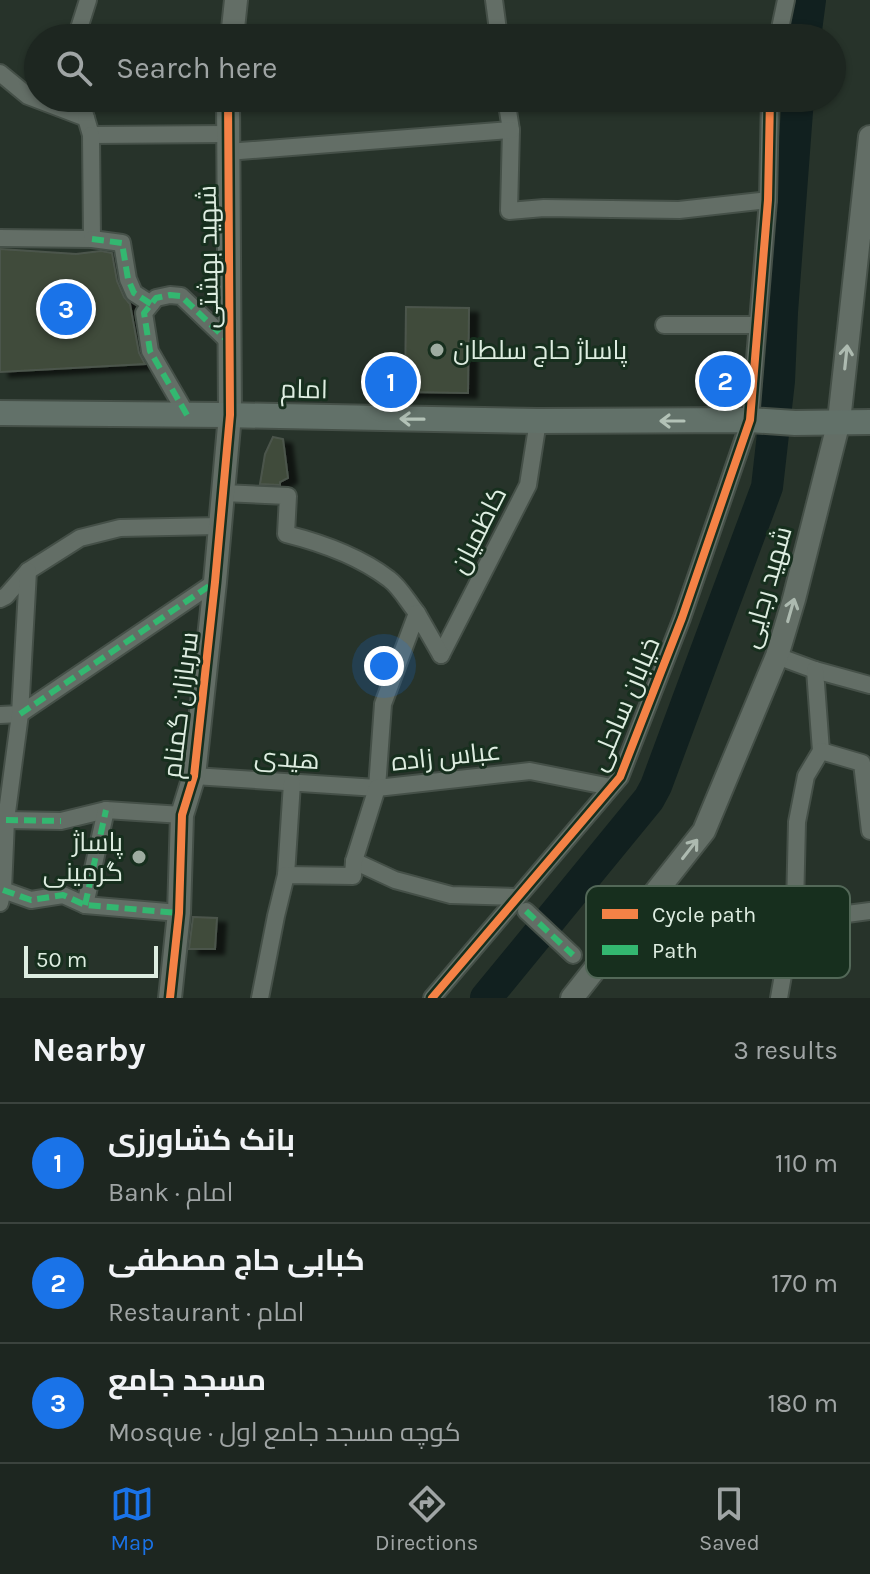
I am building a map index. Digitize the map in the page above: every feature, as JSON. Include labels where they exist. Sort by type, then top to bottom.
[{"type":"main road","name":"امام","points":[[0,413],[538,421],[839,421]]},
{"type":"main road","points":[[839,421],[870,422]]},
{"type":"street","points":[[80,24],[88,0]]},
{"type":"street","points":[[233,24],[236,0]]},
{"type":"street","points":[[494,0],[497,24]]},
{"type":"street","points":[[781,24],[786,0]]},
{"type":"street","points":[[0,73],[24,93]]},
{"type":"street","points":[[70,112],[86,118]]},
{"type":"street","points":[[84,112],[91,135],[92,239]]},
{"type":"street","name":"شهید بهشتی","points":[[228,112],[230,415]]},
{"type":"street","points":[[508,112],[511,130],[509,211],[544,208],[679,210],[768,200]]},
{"type":"street","name":"خیابان ساحلی","points":[[432,998],[522,904],[620,777],[682,618],[750,420],[768,200],[770,112]]},
{"type":"street","points":[[91,135],[228,143],[511,130]]},
{"type":"street","name":"شهید رجایی","points":[[661,886],[704,831],[777,656],[794,599],[839,421],[870,137]]},
{"type":"street","points":[[0,238],[92,239],[122,243],[128,279],[134,293],[151,304]]},
{"type":"street","points":[[187,415],[150,351],[144,313],[156,298],[181,296],[229,342]]},
{"type":"street","points":[[664,325],[757,325]]},
{"type":"street","name":"سربازان گمنام","points":[[170,998],[179,913],[182,815],[194,776],[230,415]]},
{"type":"street","name":"کاظمیان","points":[[417,613],[441,655],[528,485],[538,421]]},
{"type":"street","points":[[223,493],[288,496],[286,534],[319,542],[391,580],[417,613],[383,704],[377,788]]},
{"type":"street","points":[[0,599],[28,571],[80,538],[120,528],[219,526]]},
{"type":"street","points":[[28,571],[20,714],[3,830],[1,897],[31,900],[63,895],[85,905],[179,913]]},
{"type":"street","points":[[0,715],[20,714],[215,582]]},
{"type":"street","points":[[777,656],[870,685]]},
{"type":"street","points":[[795,886],[797,822],[806,776],[821,751],[815,670]]},
{"type":"street","points":[[821,751],[862,763],[870,831]]},
{"type":"street","name":"عباس زاده","points":[[354,861],[377,788],[530,771],[611,787]]},
{"type":"street","name":"هیدی","points":[[194,776],[377,788]]},
{"type":"street","points":[[260,998],[286,875],[292,783]]},
{"type":"street","points":[[3,830],[106,810],[182,815]]},
{"type":"street","points":[[85,905],[106,810]]},
{"type":"street","points":[[286,875],[353,876],[354,861],[395,880],[451,895],[522,904],[573,955]]},
{"type":"street","points":[[850,914],[870,911]]},
{"type":"street","name":"شهید رجایی","points":[[572,998],[588,978]]},
{"type":"street","points":[[779,998],[783,978]]},
{"type":"building","points":[[0,249],[112,253],[117,281],[130,304],[139,353],[145,364],[0,372]]},
{"type":"building","name":"پاساژ حاج سلطان","points":[[406,307],[469,308],[468,393],[405,392]]},
{"type":"building","points":[[735,364],[739,394],[713,396],[713,367]]},
{"type":"building","points":[[273,437],[283,439],[288,478],[280,485],[260,484],[265,454]]},
{"type":"building","points":[[193,917],[217,918],[215,949],[189,949]]},
{"type":"waterway","points":[[807,24],[810,0]]},
{"type":"waterway","points":[[486,998],[649,799],[767,487],[779,381],[797,112]]},
{"type":"marked path","points":[[92,239],[122,243],[128,279],[134,293],[151,304]]},
{"type":"marked path","points":[[187,415],[150,351],[144,313],[156,298],[181,296],[229,342]]},
{"type":"marked path","points":[[20,714],[215,582]]},
{"type":"marked path","points":[[85,905],[106,810]]},
{"type":"marked path","points":[[6,820],[61,821]]},
{"type":"marked path","points":[[3,890],[31,900],[63,895],[85,905],[179,913]]},
{"type":"marked path","points":[[526,911],[573,955]]},
{"type":"cycle path","points":[[170,998],[179,913],[182,815],[194,776],[230,415],[228,112]]},
{"type":"cycle path","points":[[432,998],[620,777],[682,618],[750,420],[768,200],[770,112]]},
{"type":"place","name":"مسجد جامع","points":[[66,309]]},
{"type":"place","name":"پاساژ حاج سلطان","points":[[437,350]]},
{"type":"place","name":"کبابی حاج مصطفی","points":[[725,381]]},
{"type":"place","name":"بانک کشاورزی","points":[[391,382]]},
{"type":"place","name":"پاساژ گرمینی","points":[[139,857]]}]
